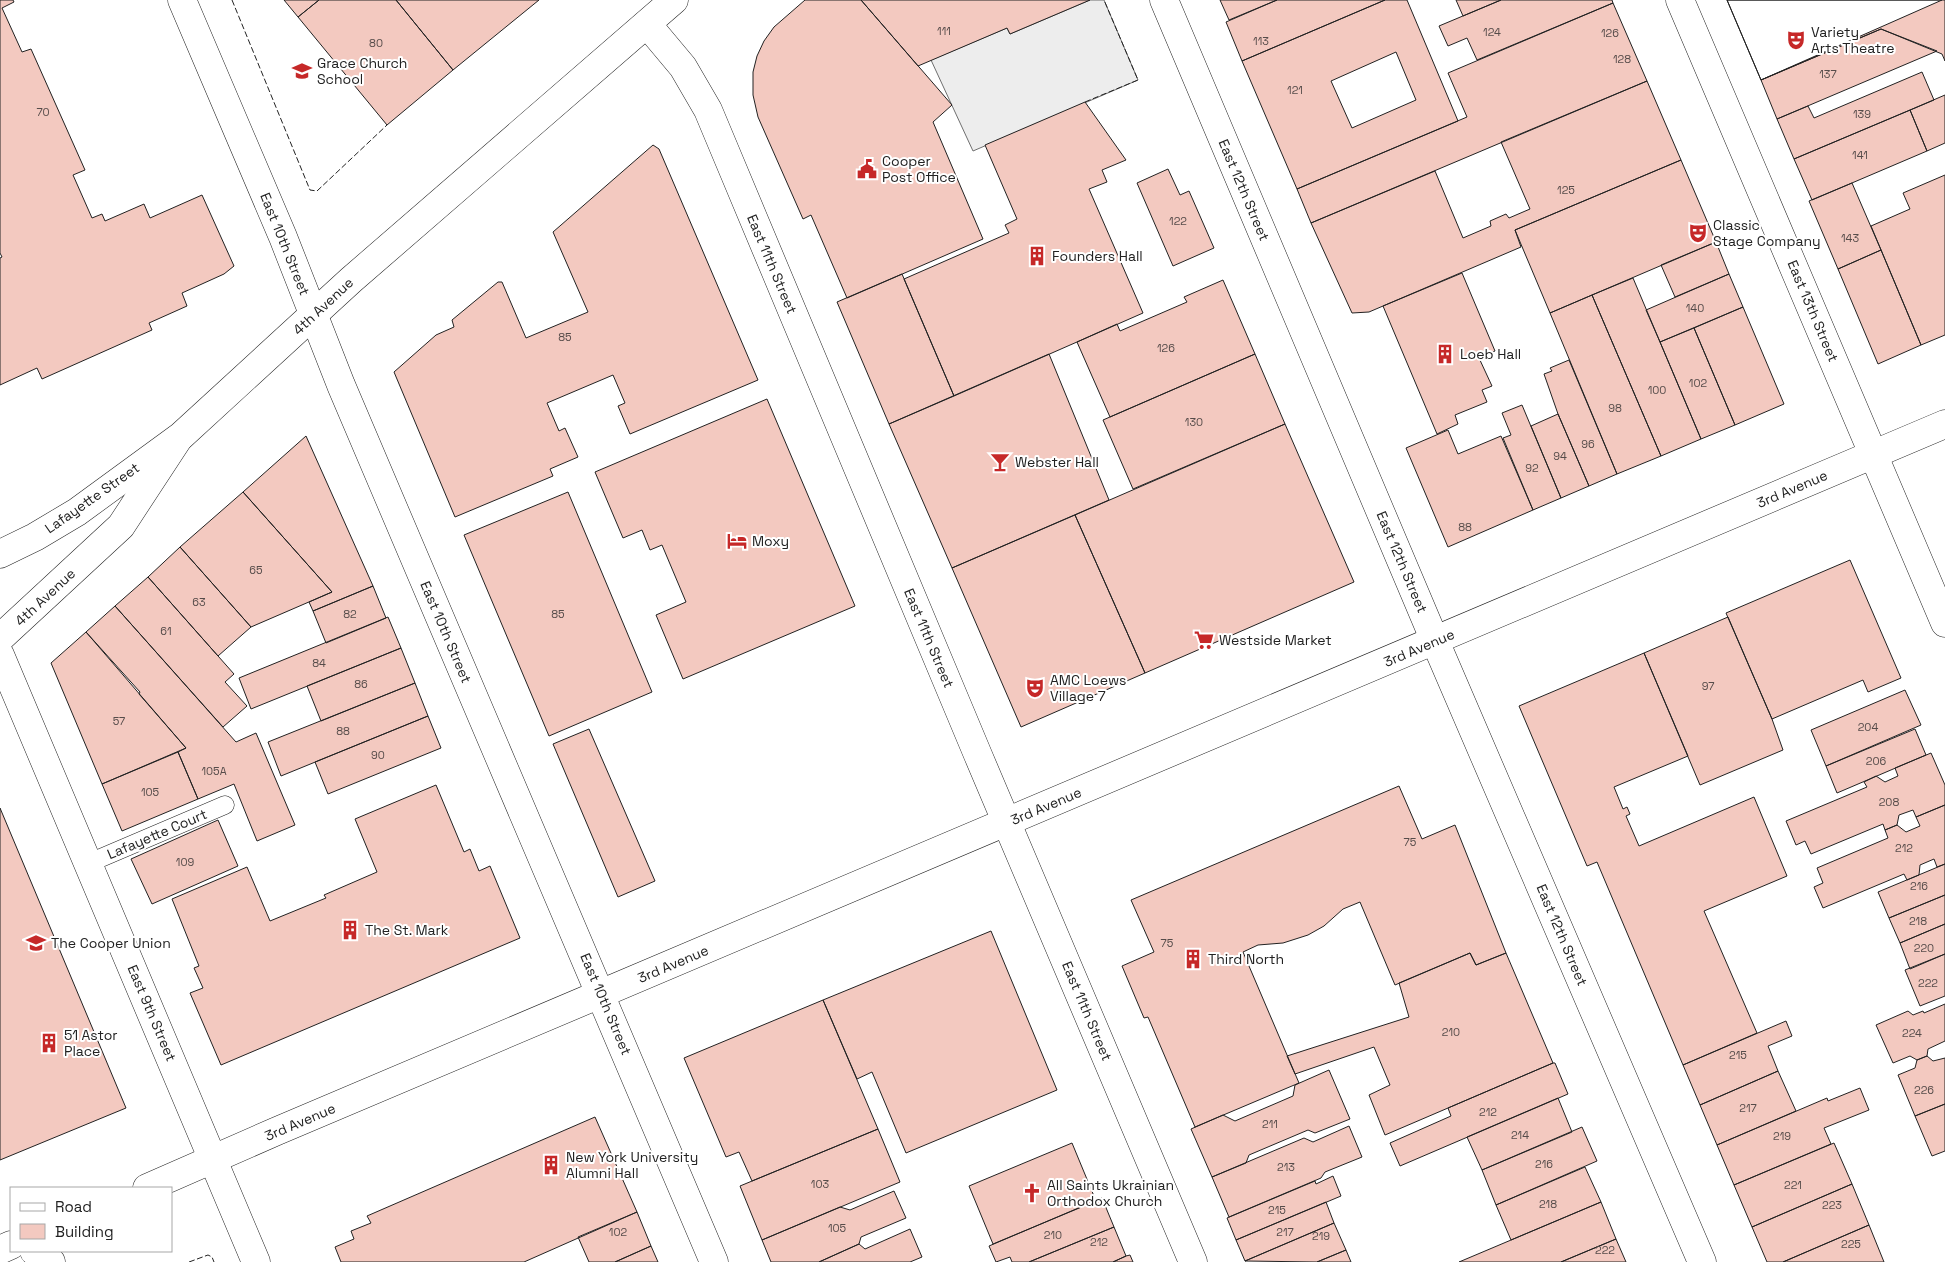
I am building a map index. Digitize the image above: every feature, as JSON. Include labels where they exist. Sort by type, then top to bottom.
[{"type":"street","name":"East 10th Street","points":[[182,0],[314,315],[341,386],[714,1262]]},
{"type":"street","name":"4th Avenue","points":[[0,638],[121,526],[181,436],[351,280],[674,0]]},
{"type":"street","name":"East 12th Street","points":[[1164,0],[1702,1262]]},
{"type":"street","name":"East 13th Street","points":[[1680,0],[1945,624]]},
{"type":"street","name":"East 11th Street","points":[[647,24],[683,67],[708,110],[1006,823],[1193,1262]]},
{"type":"street","name":"3rd Avenue","points":[[149,1187],[1945,424]]},
{"type":"street","name":"Lafayette Street","points":[[0,554],[35,537],[77,512],[181,436]]},
{"type":"street","name":"East 9th Street","points":[[0,655],[256,1262]]},
{"type":"street","points":[[36,1252],[51,1262]]},
{"type":"lane","name":"Lafayette Court","points":[[89,863],[225,805]]},
{"type":"shaded area","points":[[1090,0],[1104,0],[1138,80],[973,151],[931,60],[1007,28],[1010,34]]},
{"type":"building","points":[[0,0],[13,0],[14,2],[2,8],[22,52],[31,49],[85,170],[73,175],[92,218],[102,214],[105,221],[144,204],[150,218],[202,195],[234,266],[224,274],[182,293],[187,306],[149,323],[152,330],[42,379],[37,368],[0,385],[0,258],[2,257],[0,253]]},
{"type":"building","points":[[284,0],[319,0],[298,17]]},
{"type":"building","points":[[319,0],[396,0],[453,70],[387,125],[298,17]]},
{"type":"building","name":"Grace Church School","points":[[396,0],[539,0],[453,70]]},
{"type":"building","name":"Cooper Post Office","points":[[805,0],[861,0],[952,105],[933,122],[983,239],[847,298],[811,215],[803,219],[758,117],[753,95],[753,72],[757,56],[764,41],[774,27]]},
{"type":"building","points":[[861,0],[1090,0],[1010,34],[1007,28],[918,66]]},
{"type":"building","points":[[1220,0],[1277,0],[1229,20]]},
{"type":"building","points":[[1277,0],[1385,0],[1242,61],[1226,22]]},
{"type":"building","points":[[1385,0],[1407,0],[1458,121],[1297,189],[1242,61]],"holes":[[[1396,52],[1416,100],[1352,128],[1331,81]]]},
{"type":"building","points":[[1456,0],[1501,0],[1463,16]]},
{"type":"building","points":[[1501,0],[1612,0],[1613,3],[1477,60],[1467,38],[1448,46],[1439,26]]},
{"type":"building","points":[[1727,0],[1945,0],[1945,61],[1942,54],[1881,29],[1761,80]]},
{"type":"building","points":[[1727,0],[1942,0],[1761,80]]},
{"type":"building","points":[[1613,3],[1647,81],[1311,223],[1297,189],[1467,117],[1448,73]]},
{"type":"building","points":[[1881,29],[1937,51],[1777,119],[1761,80]]},
{"type":"building","points":[[1922,72],[1934,100],[1794,159],[1777,119],[1808,106],[1814,118]]},
{"type":"building","points":[[1647,81],[1681,160],[1515,230],[1521,247],[1369,312],[1352,313],[1311,223],[1435,171],[1463,238],[1491,226],[1490,221],[1506,214],[1509,218],[1530,209],[1501,142]]},
{"type":"building","points":[[1945,95],[1945,143],[1927,151],[1910,110]]},
{"type":"building","name":"Founders Hall","points":[[1085,102],[1126,160],[1102,170],[1107,182],[1089,189],[1143,313],[954,396],[904,279],[1009,233],[1005,225],[1017,219],[985,145]]},
{"type":"building","points":[[1910,110],[1927,151],[1812,200],[1794,159]]},
{"type":"building","points":[[653,145],[659,149],[758,380],[630,434],[618,406],[625,403],[613,375],[547,403],[559,431],[565,428],[578,457],[550,469],[553,476],[455,517],[394,372],[436,335],[454,327],[452,320],[498,282],[502,282],[526,338],[588,312],[553,232]]},
{"type":"building","points":[[1681,160],[1716,242],[1550,313],[1515,230]]},
{"type":"building","points":[[1168,169],[1180,195],[1189,191],[1214,248],[1173,266],[1137,183]]},
{"type":"building","points":[[1945,175],[1945,335],[1921,345],[1871,226],[1910,209],[1903,193]]},
{"type":"building","points":[[1852,183],[1881,250],[1838,269],[1809,201]]},
{"type":"building","points":[[1716,242],[1729,274],[1675,297],[1661,265]]},
{"type":"building","points":[[1881,250],[1921,345],[1878,364],[1838,269]]},
{"type":"building","name":"Loeb Hall","points":[[1462,273],[1495,351],[1479,358],[1492,386],[1482,390],[1487,402],[1455,415],[1458,424],[1437,434],[1383,306]]},
{"type":"building","points":[[902,274],[954,396],[889,424],[837,302]]},
{"type":"building","points":[[1729,274],[1743,307],[1660,342],[1646,310]]},
{"type":"building","points":[[1633,278],[1701,439],[1661,456],[1592,295]]},
{"type":"building","points":[[1223,280],[1255,354],[1110,417],[1077,342],[1117,324],[1120,331],[1187,302],[1184,297]]},
{"type":"building","points":[[1592,295],[1661,456],[1617,474],[1550,313]]},
{"type":"building","points":[[1743,307],[1784,404],[1735,425],[1694,328]]},
{"type":"building","points":[[1694,328],[1735,425],[1701,439],[1660,342]]},
{"type":"building","name":"Webster Hall","points":[[1049,354],[1109,500],[952,568],[889,424]]},
{"type":"building","points":[[1255,354],[1285,424],[1133,489],[1103,420]]},
{"type":"building","points":[[1569,360],[1617,474],[1589,486],[1558,414],[1544,374],[1552,371],[1550,368]]},
{"type":"building","name":"Moxy","points":[[767,399],[855,606],[683,679],[656,615],[686,602],[662,545],[650,550],[642,530],[623,538],[595,472]]},
{"type":"building","points":[[1522,405],[1561,498],[1533,510],[1503,438],[1511,435],[1502,413]]},
{"type":"building","points":[[1558,414],[1589,486],[1561,498],[1531,426]]},
{"type":"building","points":[[1285,424],[1354,582],[1145,673],[1075,515]]},
{"type":"building","points":[[1448,430],[1458,454],[1501,436],[1533,510],[1448,547],[1406,448]]},
{"type":"building","points":[[306,436],[373,586],[313,611],[309,602],[332,592],[243,492]]},
{"type":"building","points":[[243,492],[332,592],[251,627],[180,547]]},
{"type":"building","points":[[568,492],[652,692],[549,736],[464,535]]},
{"type":"building","points":[[1075,515],[1145,673],[1021,727],[952,568]]},
{"type":"building","points":[[180,547],[251,627],[218,656],[148,577]]},
{"type":"building","points":[[1850,560],[1901,678],[1868,692],[1863,680],[1772,719],[1726,613]]},
{"type":"building","points":[[148,577],[234,674],[225,682],[247,706],[223,727],[115,606]]},
{"type":"building","points":[[373,586],[386,618],[326,643],[313,611]]},
{"type":"building","points":[[115,606],[236,742],[256,733],[295,825],[257,841],[234,784],[198,799],[178,752],[186,748],[86,632]]},
{"type":"building","points":[[388,617],[401,648],[251,709],[239,678]]},
{"type":"building","points":[[1728,617],[1772,719],[1783,750],[1700,785],[1644,653]]},
{"type":"building","points":[[86,632],[140,692],[139,694],[186,748],[102,784],[51,663]]},
{"type":"building","points":[[401,648],[415,683],[321,721],[307,686]]},
{"type":"building","points":[[1644,653],[1688,756],[1614,787],[1623,809],[1627,807],[1630,814],[1626,816],[1639,846],[1754,797],[1787,876],[1704,911],[1757,1033],[1683,1065],[1597,862],[1587,866],[1519,706]]},
{"type":"building","points":[[415,683],[428,716],[281,776],[268,742]]},
{"type":"building","points":[[1905,690],[1921,725],[1826,766],[1811,730]]},
{"type":"building","points":[[428,716],[441,748],[328,794],[315,762]]},
{"type":"building","points":[[589,729],[655,881],[618,897],[553,744]]},
{"type":"building","points":[[1915,729],[1926,755],[1837,793],[1826,766]]},
{"type":"building","points":[[178,752],[198,799],[122,831],[102,784]]},
{"type":"building","points":[[1931,753],[1945,785],[1945,805],[1916,817],[1913,810],[1899,815],[1897,825],[1885,830],[1883,824],[1811,854],[1805,841],[1796,845],[1786,821],[1867,787],[1864,782],[1876,776],[1885,782],[1898,776],[1895,768]]},
{"type":"building","name":"The St. Mark","points":[[436,785],[464,852],[470,849],[479,871],[490,866],[520,938],[221,1065],[190,993],[203,988],[194,968],[199,966],[172,899],[247,867],[270,921],[326,898],[324,895],[377,872],[355,819]]},
{"type":"building","name":"Third North","points":[[1399,786],[1422,839],[1455,825],[1506,953],[1476,965],[1470,953],[1395,985],[1360,902],[1343,909],[1324,926],[1308,935],[1283,943],[1258,945],[1243,952],[1299,1083],[1195,1127],[1148,1017],[1144,1018],[1122,966],[1154,952],[1131,900]]},
{"type":"building","points":[[1945,805],[1945,864],[1937,867],[1934,859],[1920,865],[1919,875],[1907,880],[1904,874],[1823,908],[1814,887],[1823,883],[1817,868],[1888,838],[1885,830],[1897,825],[1906,832],[1920,826],[1916,817]]},
{"type":"building","name":"The Cooper Union","points":[[0,808],[126,1108],[0,1160]]},
{"type":"building","points":[[218,820],[238,866],[152,904],[131,859]]},
{"type":"building","points":[[1945,864],[1945,895],[1889,918],[1878,892]]},
{"type":"building","points":[[1945,895],[1945,924],[1900,943],[1889,918]]},
{"type":"building","points":[[1945,924],[1945,954],[1910,969],[1900,943]]},
{"type":"building","points":[[991,931],[1057,1090],[906,1153],[872,1072],[857,1079],[823,1000]]},
{"type":"building","points":[[1470,953],[1476,965],[1506,953],[1553,1063],[1385,1135],[1369,1095],[1390,1085],[1374,1047],[1295,1074],[1287,1056],[1409,1017],[1399,983]]},
{"type":"building","points":[[1945,954],[1945,996],[1920,1006],[1905,970]]},
{"type":"building","points":[[823,1000],[878,1129],[752,1181],[739,1152],[726,1157],[684,1058]]},
{"type":"building","points":[[1945,1004],[1945,1041],[1928,1049],[1927,1056],[1917,1060],[1910,1056],[1893,1063],[1876,1025],[1908,1011],[1913,1015],[1923,1011],[1924,1013]]},
{"type":"building","points":[[1786,1021],[1792,1036],[1768,1046],[1778,1071],[1700,1105],[1683,1065]]},
{"type":"building","points":[[1927,1056],[1933,1061],[1945,1058],[1945,1104],[1915,1116],[1898,1075],[1915,1068],[1917,1060]]},
{"type":"building","points":[[1555,1063],[1568,1094],[1400,1166],[1390,1143],[1451,1116],[1448,1108]]},
{"type":"building","points":[[1329,1070],[1350,1119],[1315,1133],[1308,1130],[1249,1155],[1246,1163],[1212,1177],[1191,1129],[1223,1115],[1235,1121],[1293,1096],[1295,1085]]},
{"type":"building","points":[[1778,1071],[1796,1111],[1717,1145],[1700,1105]]},
{"type":"building","points":[[1860,1088],[1869,1110],[1824,1128],[1831,1144],[1734,1185],[1717,1145],[1827,1098],[1828,1101]]},
{"type":"building","points":[[1558,1098],[1572,1132],[1482,1170],[1467,1137]]},
{"type":"building","points":[[1945,1104],[1945,1151],[1932,1156],[1915,1116]]},
{"type":"building","name":"New York University Alumni Hall","points":[[595,1117],[637,1212],[524,1262],[341,1262],[335,1247],[354,1239],[351,1231],[371,1223],[367,1216]]},
{"type":"building","points":[[1349,1126],[1362,1157],[1325,1172],[1321,1178],[1229,1217],[1212,1177],[1304,1138],[1313,1142]]},
{"type":"building","points":[[1582,1127],[1597,1161],[1496,1205],[1482,1170]]},
{"type":"building","points":[[878,1129],[900,1182],[762,1240],[740,1186]]},
{"type":"building","name":"All Saints Ukrainian Orthodox Church","points":[[1072,1143],[1096,1201],[993,1244],[969,1186]]},
{"type":"building","points":[[1834,1143],[1852,1184],[1752,1227],[1734,1185]]},
{"type":"building","points":[[1585,1167],[1601,1202],[1511,1240],[1496,1205]]},
{"type":"building","points":[[1333,1176],[1341,1196],[1236,1240],[1227,1218],[1315,1181],[1316,1184]]},
{"type":"building","points":[[1852,1184],[1869,1225],[1783,1262],[1767,1262],[1752,1227]]},
{"type":"building","points":[[894,1191],[906,1218],[861,1237],[859,1244],[819,1262],[771,1262],[762,1240],[840,1207],[850,1210]]},
{"type":"building","points":[[1102,1198],[1114,1227],[1029,1262],[1012,1262],[1010,1257],[996,1262],[989,1246]]},
{"type":"building","points":[[1326,1202],[1334,1223],[1245,1261],[1236,1240]]},
{"type":"building","points":[[1601,1202],[1616,1239],[1561,1262],[1459,1262]]},
{"type":"building","points":[[637,1212],[651,1246],[615,1262],[589,1262],[578,1237]]},
{"type":"building","points":[[1334,1223],[1346,1250],[1317,1262],[1245,1261]]},
{"type":"building","points":[[1869,1225],[1884,1262],[1783,1262]]},
{"type":"building","points":[[1114,1227],[1126,1256],[1113,1262],[1029,1262]]},
{"type":"building","points":[[910,1229],[922,1257],[910,1262],[819,1262],[859,1244],[865,1249]]},
{"type":"building","points":[[1616,1239],[1626,1262],[1561,1262]]},
{"type":"building","points":[[651,1246],[658,1262],[615,1262]]},
{"type":"building","points":[[1346,1250],[1351,1262],[1317,1262]]},
{"type":"building","points":[[1130,1255],[1133,1262],[1113,1262],[1126,1256]]},
{"type":"fence","points":[[232,0],[310,190],[317,191],[387,125]]},
{"type":"fence","points":[[1085,102],[1138,80],[1104,0]]},
{"type":"fence","points":[[189,1262],[208,1255],[212,1257],[214,1262]]},
{"type":"place","name":"Variety Arts Theatre","points":[[1796,40]]},
{"type":"place","name":"Grace Church School","points":[[302,71]]},
{"type":"place","name":"Cooper Post Office","points":[[867,169]]},
{"type":"place","name":"Classic Stage Company","points":[[1698,233]]},
{"type":"place","name":"Founders Hall","points":[[1037,256]]},
{"type":"place","name":"Loeb Hall","points":[[1445,354]]},
{"type":"place","name":"Webster Hall","points":[[1000,462]]},
{"type":"place","name":"Moxy","points":[[737,541]]},
{"type":"place","name":"Westside Market","points":[[1204,640]]},
{"type":"place","name":"AMC Loews Village 7","points":[[1035,688]]},
{"type":"place","name":"The St. Mark","points":[[350,930]]},
{"type":"place","name":"The Cooper Union","points":[[36,943]]},
{"type":"place","name":"Third North","points":[[1193,959]]},
{"type":"place","name":"51 Astor Place","points":[[49,1043]]},
{"type":"place","name":"New York University Alumni Hall","points":[[551,1165]]},
{"type":"place","name":"All Saints Ukrainian Orthodox Church","points":[[1032,1193]]}]
